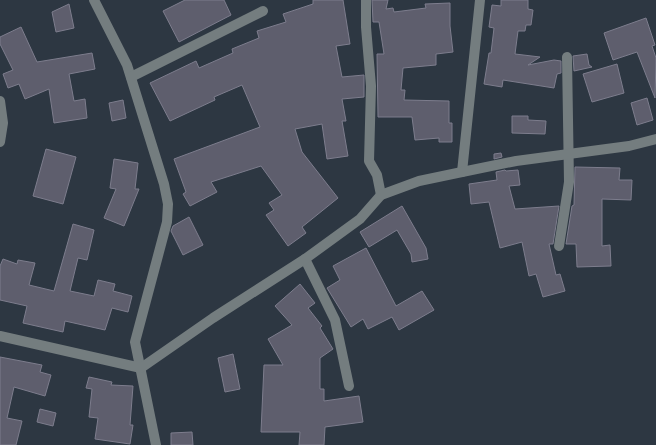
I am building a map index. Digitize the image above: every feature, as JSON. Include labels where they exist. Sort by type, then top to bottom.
[{"type":"street","points":[[94,0],[127,65],[164,184],[168,204],[167,222],[158,262],[135,342],[156,445]]},
{"type":"street","points":[[366,0],[366,27],[371,86],[369,161],[377,175],[381,194]]},
{"type":"street","points":[[462,172],[480,0]]},
{"type":"street","points":[[131,77],[263,11]]},
{"type":"street","points":[[559,246],[568,182],[567,57]]},
{"type":"street","points":[[0,101],[3,123],[0,142]]},
{"type":"street","points":[[0,337],[141,368],[213,318],[305,259],[360,219],[381,194],[419,181],[516,161],[629,146],[656,139]]},
{"type":"street","points":[[305,259],[336,320],[349,386]]},
{"type":"building","points":[[185,0],[224,0],[231,15],[179,42],[163,11]]},
{"type":"building","points":[[313,0],[343,0],[350,44],[336,46],[342,77],[364,75],[364,97],[342,99],[346,121],[342,121],[348,156],[327,159],[322,124],[295,129],[302,152],[338,198],[302,227],[306,233],[288,246],[266,215],[274,210],[269,203],[282,195],[261,166],[211,182],[217,192],[190,206],[183,194],[186,192],[174,159],[260,127],[242,85],[214,97],[215,100],[170,121],[150,83],[196,61],[199,68],[233,53],[232,49],[259,38],[257,31],[286,22],[283,14],[313,4]]},
{"type":"building","points":[[372,0],[388,0],[386,9],[393,8],[394,12],[426,8],[425,4],[450,3],[450,26],[453,52],[436,54],[436,65],[403,68],[401,90],[405,90],[404,100],[449,101],[449,123],[452,123],[452,142],[439,142],[439,138],[415,140],[412,117],[378,117],[377,54],[384,54],[379,22],[373,22]]},
{"type":"building","points":[[501,0],[528,0],[528,9],[533,10],[531,25],[526,25],[525,31],[518,31],[515,54],[540,57],[528,65],[554,60],[561,61],[561,73],[557,74],[554,88],[503,80],[502,87],[484,84],[489,53],[491,53],[494,28],[489,27],[492,5],[501,6]]},
{"type":"building","points":[[69,4],[74,28],[56,32],[52,12]]},
{"type":"building","points":[[646,18],[655,45],[652,46],[656,58],[655,98],[637,52],[613,60],[604,33]]},
{"type":"building","points":[[21,27],[37,62],[92,53],[95,69],[69,74],[74,101],[85,99],[87,118],[54,123],[49,89],[25,99],[19,84],[8,88],[3,74],[13,70],[0,44],[0,37]]},
{"type":"building","points":[[587,54],[589,65],[592,67],[574,71],[573,56]]},
{"type":"building","points":[[617,64],[624,93],[592,102],[583,74]]},
{"type":"building","points":[[647,98],[653,120],[637,125],[631,103]]},
{"type":"building","points":[[123,100],[126,118],[112,121],[109,103]]},
{"type":"building","points":[[512,116],[528,116],[528,120],[546,121],[545,134],[512,133]]},
{"type":"building","points":[[46,149],[76,157],[63,204],[33,196]]},
{"type":"building","points":[[501,153],[502,157],[494,159],[494,154]]},
{"type":"building","points":[[114,159],[138,163],[135,189],[139,189],[124,226],[104,218],[116,189],[110,188]]},
{"type":"building","points":[[575,167],[620,168],[619,180],[632,180],[631,200],[602,199],[602,246],[610,245],[611,266],[577,267],[576,244],[566,244],[572,206],[574,205]]},
{"type":"building","points":[[518,170],[520,185],[509,186],[515,209],[559,206],[553,244],[549,244],[556,275],[560,274],[565,291],[543,297],[536,274],[529,276],[522,242],[500,248],[489,202],[471,204],[469,184],[497,180],[496,172]]},
{"type":"building","points":[[402,206],[426,248],[428,259],[412,262],[411,254],[397,230],[369,247],[360,232]]},
{"type":"building","points":[[189,217],[203,245],[183,255],[171,231],[173,226]]},
{"type":"building","points":[[73,224],[94,230],[87,260],[78,258],[70,291],[94,296],[98,280],[115,284],[113,291],[132,296],[128,312],[112,308],[105,330],[65,321],[63,332],[23,323],[27,306],[0,300],[0,266],[3,259],[17,264],[18,260],[35,263],[29,285],[54,291]]},
{"type":"building","points":[[366,248],[396,306],[422,291],[434,310],[399,330],[392,317],[368,329],[363,319],[351,327],[327,288],[340,280],[333,266]]},
{"type":"building","points":[[300,284],[315,303],[308,308],[322,326],[320,328],[333,349],[320,358],[320,389],[324,389],[324,401],[359,396],[363,422],[325,427],[324,445],[299,445],[300,432],[261,432],[264,365],[283,365],[268,339],[292,325],[275,306]]},
{"type":"building","points":[[233,354],[240,389],[225,392],[218,358]]},
{"type":"building","points":[[0,357],[42,365],[40,372],[51,375],[45,396],[14,387],[7,418],[22,421],[16,445],[0,445]]},
{"type":"building","points":[[89,377],[112,382],[111,385],[133,386],[130,425],[133,425],[130,444],[95,439],[98,418],[89,417],[92,389],[86,388]]},
{"type":"building","points":[[40,409],[56,413],[53,426],[37,422]]},
{"type":"building","points":[[192,432],[193,445],[171,445],[171,433]]}]
